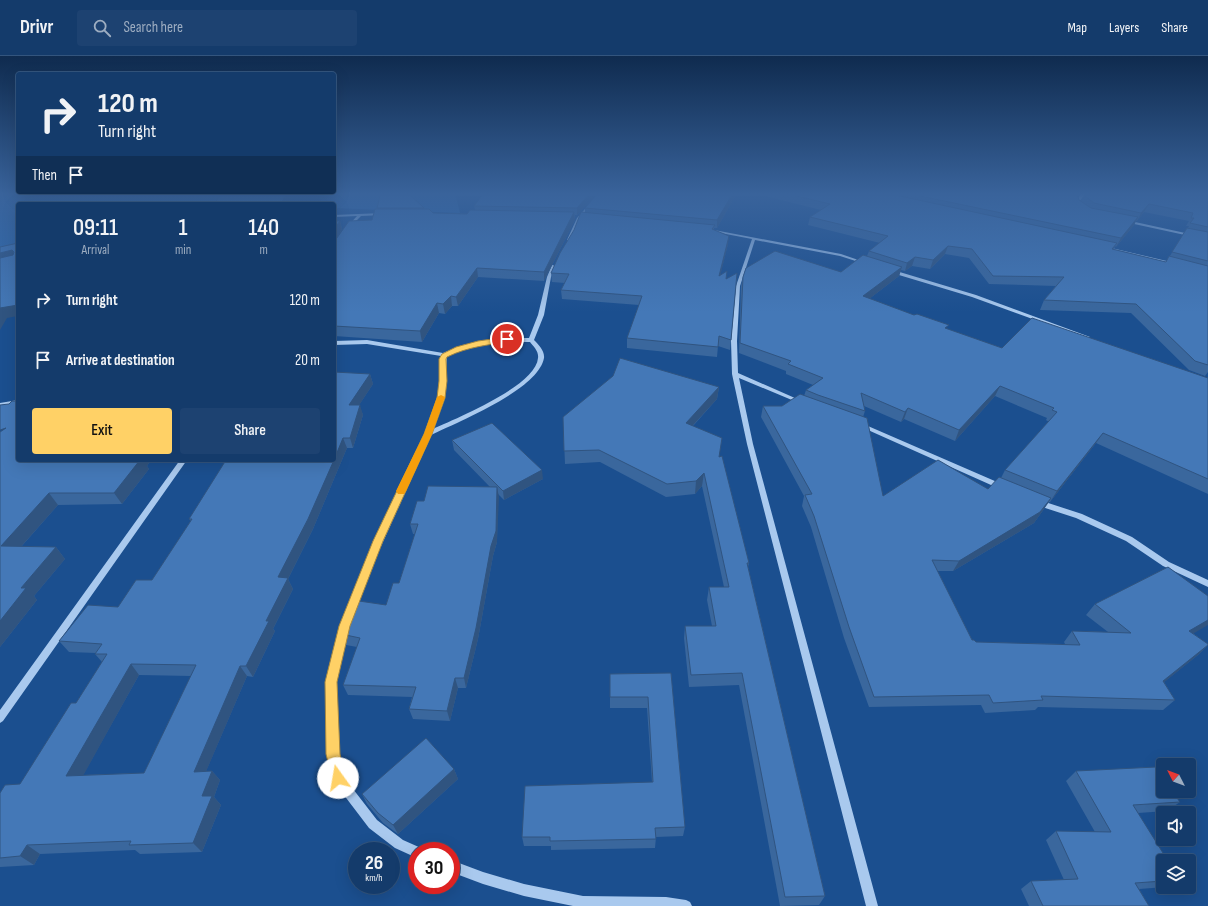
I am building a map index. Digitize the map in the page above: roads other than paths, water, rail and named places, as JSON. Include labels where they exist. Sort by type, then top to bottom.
[{"type":"street","points":[[564,247],[571,233]]},
{"type":"street","points":[[726,233],[841,255],[869,265]]},
{"type":"street","points":[[1179,233],[1208,239]]},
{"type":"street","points":[[754,238],[738,286],[734,341],[735,374],[750,444],[872,906]]},
{"type":"street","points":[[1103,246],[1179,266]]},
{"type":"street","points":[[531,340],[541,315],[549,277],[557,261]]},
{"type":"street","points":[[884,270],[974,296],[1089,338]]},
{"type":"street","points":[[336,343],[367,342],[444,355],[484,342],[507,339],[531,340],[539,349],[541,356],[540,363],[530,377],[516,389],[493,403],[428,434]]},
{"type":"street","points":[[408,848],[399,844],[373,824],[338,778],[333,754],[331,682],[344,626],[360,584],[428,434],[441,398],[444,355]]},
{"type":"street","points":[[735,374],[806,404]]},
{"type":"street","points":[[0,405],[16,402]]},
{"type":"street","points":[[850,421],[1008,489]]},
{"type":"street","points":[[0,718],[183,462]]},
{"type":"street","points":[[1029,499],[1080,516],[1129,539],[1166,564],[1208,584]]},
{"type":"street","points":[[460,869],[524,890],[583,902],[666,903],[686,906]]}]
